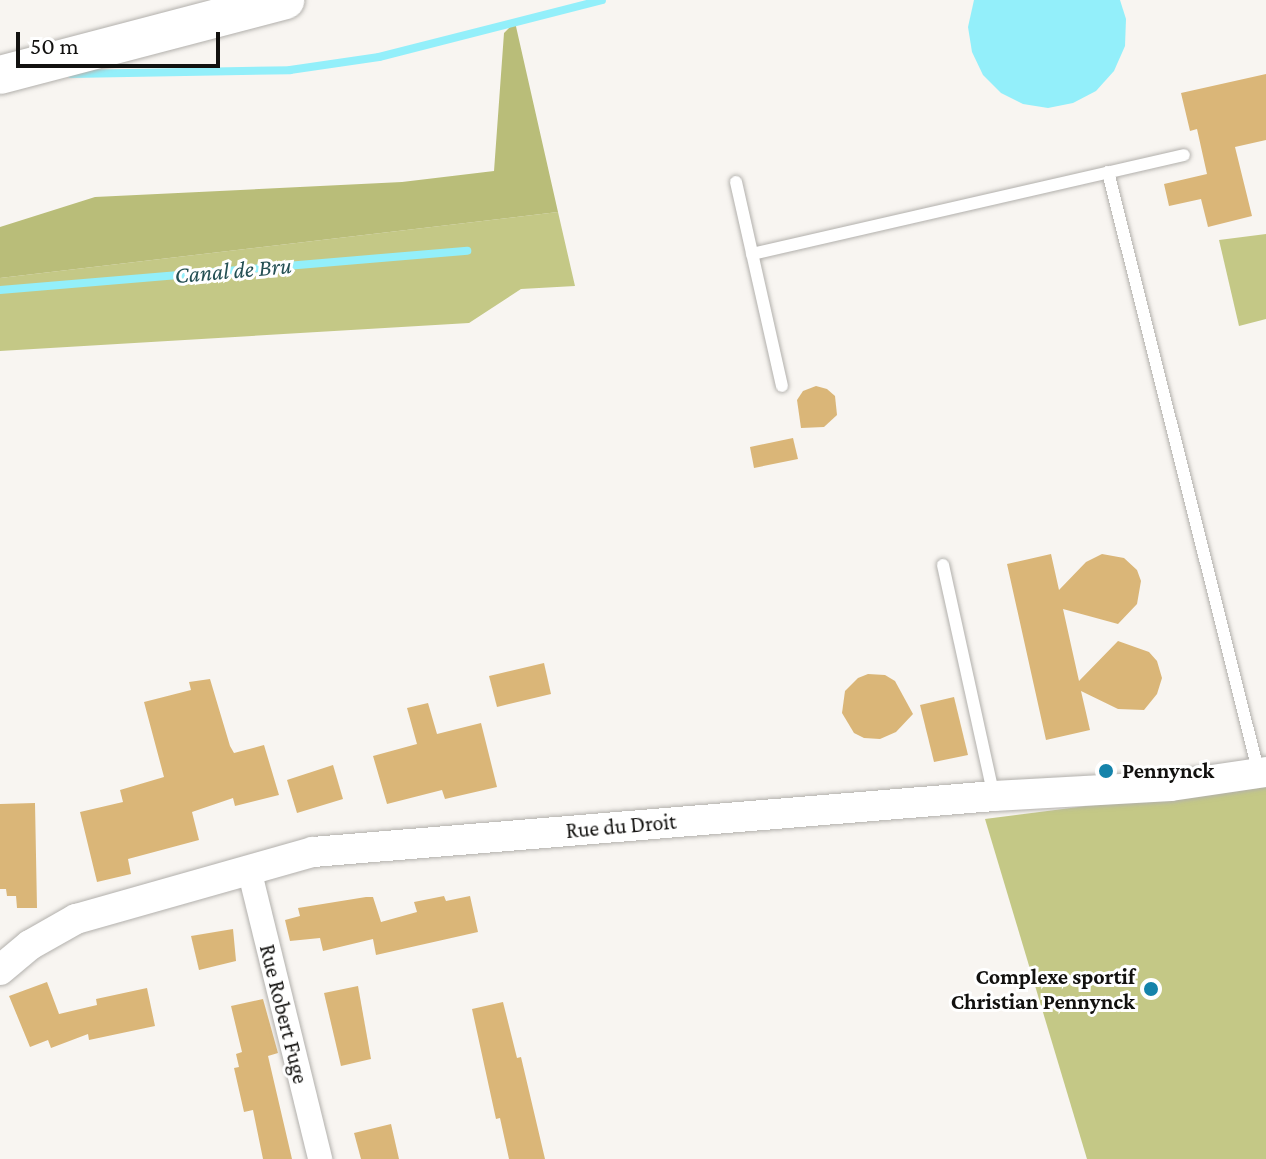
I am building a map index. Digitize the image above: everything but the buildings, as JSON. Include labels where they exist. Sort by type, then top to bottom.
[{"type":"main road","points":[[0,75],[285,0]]},
{"type":"street","name":"Rue du Droit","points":[[0,970],[30,945],[76,919],[249,869],[342,849],[994,796],[1171,786],[1262,773]]},
{"type":"street","name":"Rue Robert Fuge","points":[[249,869],[320,1159]]},
{"type":"lane","points":[[752,254],[1184,155]]},
{"type":"lane","points":[[1108,172],[1262,773]]},
{"type":"lane","points":[[736,182],[782,386]]},
{"type":"lane","points":[[943,565],[994,796]]},
{"type":"green space","points":[[515,22],[558,212],[0,278],[0,227],[95,197],[402,182],[494,171],[504,33]]},
{"type":"green space","points":[[558,212],[575,286],[521,289],[469,323],[0,351],[0,278]]},
{"type":"green space","points":[[1266,234],[1266,319],[1239,326],[1219,240]]},
{"type":"green space","name":"Complexe sportif Christian Pennynck","points":[[1266,783],[1266,1159],[1087,1159],[985,819]]},
{"type":"water","points":[[974,0],[1120,0],[1126,19],[1125,46],[1114,71],[1096,91],[1073,103],[1048,108],[1023,104],[1001,93],[983,75],[972,52],[968,27]]},
{"type":"waterway","points":[[71,74],[290,70],[379,57],[602,0]]},
{"type":"waterway","name":"Canal de Bru","points":[[0,290],[467,251]]},
{"type":"place","name":"Pennynck","points":[[1106,771]]},
{"type":"place","name":"Complexe sportif Christian Pennynck","points":[[1151,989]]}]
